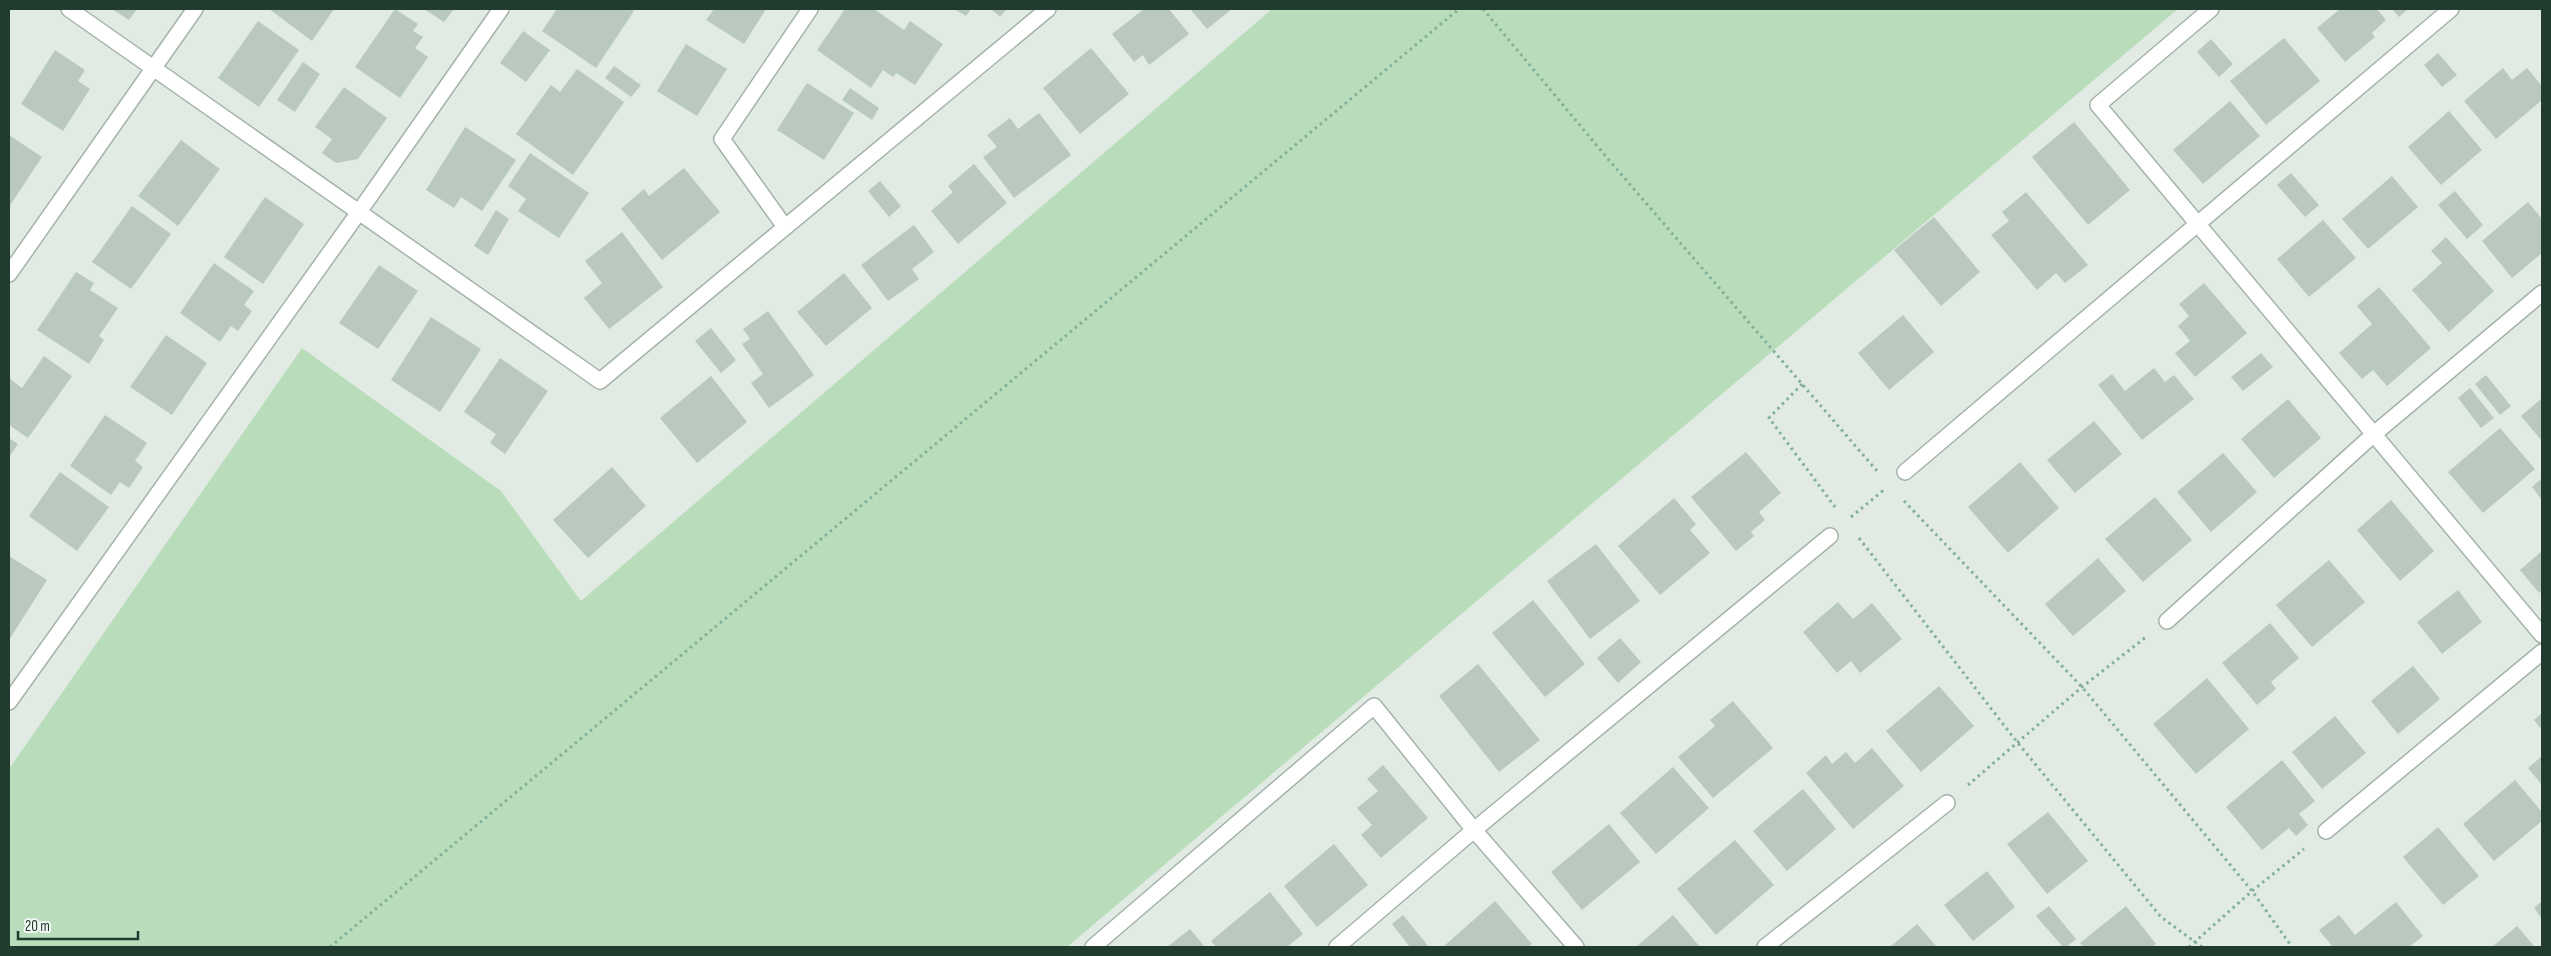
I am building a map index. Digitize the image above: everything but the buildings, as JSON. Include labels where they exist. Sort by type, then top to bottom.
[{"type":"street","points":[[70,9],[600,381],[1048,9]]},
{"type":"street","points":[[9,274],[195,9]]},
{"type":"street","points":[[9,702],[359,212],[501,9]]},
{"type":"street","points":[[785,227],[722,139],[810,9]]},
{"type":"street","points":[[2211,9],[2098,105],[2542,635]]},
{"type":"street","points":[[1905,472],[2197,222],[2451,9]]},
{"type":"street","points":[[2166,621],[2374,434],[2542,293]]},
{"type":"street","points":[[1337,947],[1474,830],[1830,536]]},
{"type":"street","points":[[2326,831],[2542,652]]},
{"type":"street","points":[[1093,947],[1374,706],[1474,830],[1576,947]]},
{"type":"street","points":[[1765,947],[1947,803]]},
{"type":"path","points":[[330,947],[1459,9]]},
{"type":"path","points":[[1483,9],[1608,159],[1889,485],[2082,687],[2252,891],[2292,947]]},
{"type":"path","points":[[1802,384],[1768,418],[1846,522],[2017,742],[2161,917],[2202,947]]},
{"type":"path","points":[[1830,536],[1905,472]]},
{"type":"path","points":[[1947,803],[2082,687],[2166,621]]},
{"type":"path","points":[[2189,947],[2252,891],[2326,831]]},
{"type":"green space","points":[[1272,9],[2178,9],[1067,947],[9,947],[9,769],[302,348],[501,491],[581,601]]}]
